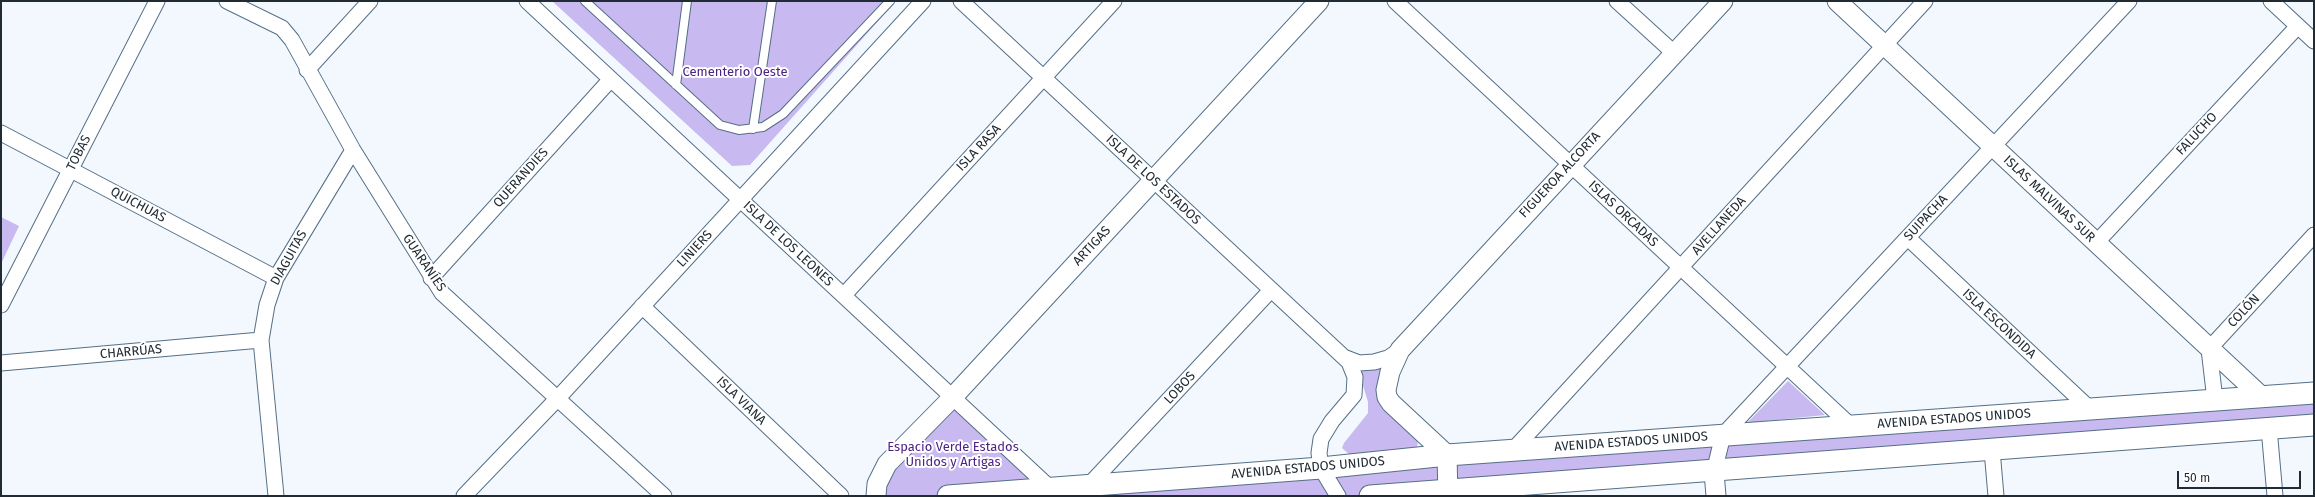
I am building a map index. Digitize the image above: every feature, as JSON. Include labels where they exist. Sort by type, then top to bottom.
[{"type":"main road","name":"AVENIDA ESTADOS UNIDOS","points":[[948,496],[1049,487],[1322,468],[1447,455],[1513,450],[2314,393]]},
{"type":"main road","points":[[1370,496],[1448,493],[2314,425]]},
{"type":"street","name":"TOBAS","points":[[1,305],[157,1]]},
{"type":"street","name":"GUARANÍES","points":[[227,1],[282,28],[292,40],[306,70],[352,150],[431,278],[442,293],[664,496]]},
{"type":"street","points":[[306,70],[370,1]]},
{"type":"street","name":"ISLA DE LOS LEONES","points":[[527,1],[1049,487]]},
{"type":"street","name":"LINIERS","points":[[464,496],[558,398],[923,1]]},
{"type":"street","name":"ISLA DE LOS ESTADOS","points":[[962,1],[1271,290],[1346,358],[1355,377],[1356,389],[1352,399],[1332,421],[1321,439],[1319,453],[1322,468]]},
{"type":"street","name":"ISLA RASA","points":[[844,295],[1114,1]]},
{"type":"street","name":"ARTIGAS","points":[[876,496],[877,484],[887,464],[952,398],[1319,1]]},
{"type":"street","name":"ISLAS ORCADAS","points":[[1395,1],[1851,426]]},
{"type":"street","points":[[1617,1],[1674,54]]},
{"type":"street","name":"FIGUEROA ALCORTA","points":[[1400,350],[1723,1]]},
{"type":"street","name":"ISLAS MALVINAS SUR","points":[[1837,1],[2262,397]]},
{"type":"street","name":"AVELLANEDA","points":[[1513,450],[1926,1]]},
{"type":"street","name":"SUIPACHA","points":[[1723,435],[2129,1]]},
{"type":"street","points":[[2271,1],[2314,40]]},
{"type":"street","name":"FALUCHO","points":[[2096,243],[2298,26]]},
{"type":"street","name":"QUERANDIES","points":[[431,278],[611,79]]},
{"type":"street","name":"QUICHUAS","points":[[1,133],[276,278]]},
{"type":"street","name":"DIAGUITAS","points":[[276,496],[261,340],[267,305],[276,278],[352,150]]},
{"type":"street","name":"COLÓN","points":[[2209,348],[2314,235]]},
{"type":"street","name":"ISLA ESCONDIDA","points":[[1908,238],[2090,409]]},
{"type":"street","name":"LOBOS","points":[[1089,485],[1271,290]]},
{"type":"street","name":"ISLA VIANA","points":[[642,306],[841,496]]},
{"type":"street","name":"CHARRÚAS","points":[[1,363],[261,340]]},
{"type":"street","points":[[2209,348],[2215,400]]},
{"type":"street","points":[[1400,350],[1390,372],[1386,390],[1387,396],[1391,404],[1447,455],[1448,493]]},
{"type":"street","name":"ISLA DE LOS ESTADOS","points":[[1346,358],[1359,363],[1379,362],[1400,350]]},
{"type":"street","points":[[2269,428],[2275,496]]},
{"type":"street","points":[[1716,496],[1714,472],[1723,435]]},
{"type":"street","points":[[1992,450],[1996,496]]},
{"type":"street","points":[[1322,468],[1338,496]]},
{"type":"lane","points":[[585,1],[720,125],[739,130],[764,127],[783,114],[890,1]]},
{"type":"lane","points":[[676,85],[687,1]]},
{"type":"lane","points":[[753,129],[772,1]]},
{"type":"green space","name":"Cementerio Oeste","points":[[552,1],[896,1],[750,165],[732,166]]},
{"type":"green space","points":[[1,217],[19,226],[1,264]]},
{"type":"green space","points":[[1387,367],[1381,379],[1418,439],[1417,449],[1413,452],[1349,454],[1342,448],[1344,443],[1368,413],[1368,402],[1358,369],[1367,371]]},
{"type":"green space","points":[[1788,381],[1825,415],[1747,423]]},
{"type":"green space","name":"Espacio Verde Estados Unidos y Artigas","points":[[2314,393],[2314,425],[1370,496],[881,496],[887,464],[952,398],[1047,488]]}]
